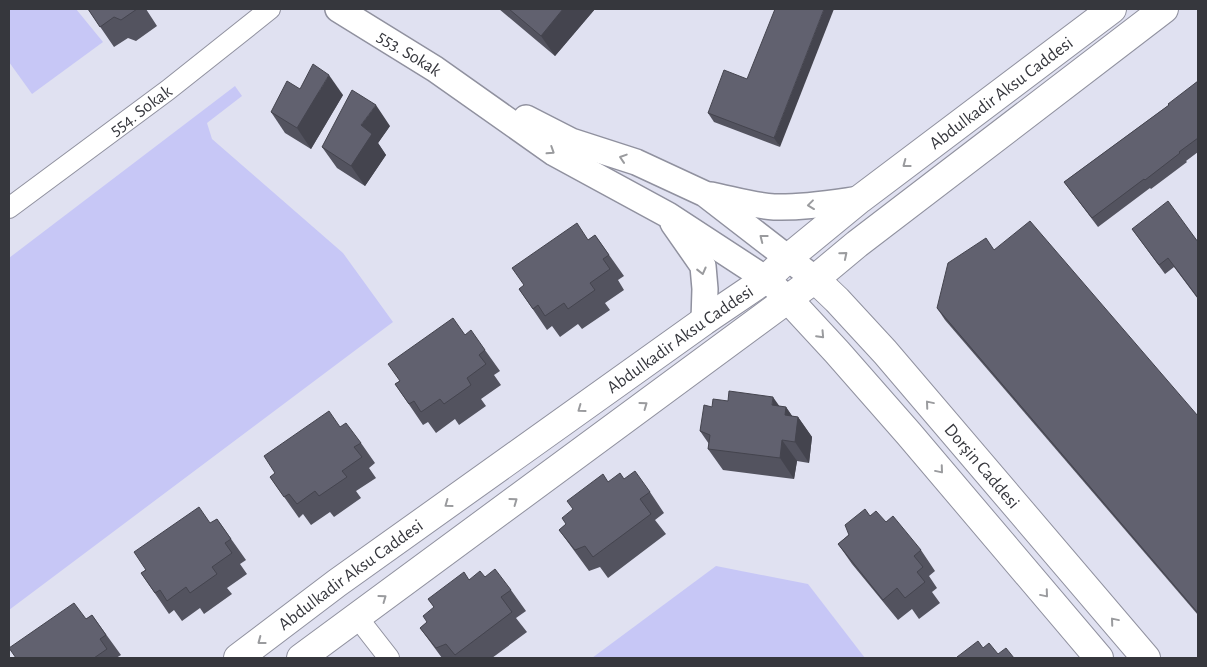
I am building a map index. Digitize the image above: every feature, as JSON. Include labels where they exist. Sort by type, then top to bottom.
[{"type":"main road","name":"Abdulkadir Aksu Caddesi","points":[[238,658],[345,578],[704,321],[766,279],[788,258],[860,199],[1112,9]]},
{"type":"main road","name":"Abdulkadir Aksu Caddesi","points":[[302,658],[788,299],[1164,9]]},
{"type":"main road","name":"Dorşin Caddesi","points":[[814,279],[837,300],[885,352],[1146,658]]},
{"type":"main road","name":"Dorşin Caddesi","points":[[788,299],[909,434],[1099,658]]},
{"type":"street","name":"554. Sokak","points":[[9,208],[168,90],[270,9]]},
{"type":"street","name":"553. Sokak","points":[[338,9],[435,69],[454,83]]},
{"type":"street","points":[[454,83],[571,141],[636,162],[705,194],[814,279]]},
{"type":"street","points":[[454,83],[554,153],[668,215],[766,279],[788,299]]},
{"type":"street","points":[[705,194],[771,207],[794,207],[860,199]]},
{"type":"street","points":[[668,215],[703,266],[705,289],[704,321]]},
{"type":"street","points":[[357,617],[389,658]]},
{"type":"shaded area","points":[[9,9],[76,9],[103,42],[32,94],[9,62]]},
{"type":"shaded area","points":[[235,86],[242,96],[207,123],[212,139],[343,253],[393,322],[9,610],[9,258]]},
{"type":"shaded area","points":[[716,566],[808,584],[865,658],[592,658]]},
{"type":"building","points":[[88,9],[137,9],[121,20],[114,17],[100,27]]},
{"type":"building","points":[[509,9],[563,9],[541,36]]},
{"type":"building","points":[[775,9],[824,9],[774,138],[708,113],[724,70],[747,79]]},
{"type":"building","points":[[313,64],[329,75],[297,128],[271,112],[287,81],[300,89]]},
{"type":"building","points":[[1198,81],[1198,138],[1145,180],[1092,218],[1064,182],[1169,105]]},
{"type":"building","points":[[352,90],[376,105],[361,125],[372,134],[351,166],[322,147]]},
{"type":"building","points":[[1168,201],[1198,242],[1198,298],[1168,258],[1159,265],[1132,229]]},
{"type":"building","points":[[1030,221],[1198,416],[1198,613],[937,308],[948,263],[986,238],[994,250]]},
{"type":"building","points":[[577,223],[588,240],[595,235],[609,255],[603,259],[610,269],[590,283],[595,290],[568,309],[564,303],[545,316],[538,305],[533,309],[519,289],[524,285],[512,268]]},
{"type":"building","points":[[453,318],[465,335],[471,330],[485,350],[479,355],[486,364],[467,378],[471,385],[444,404],[440,399],[421,412],[414,401],[409,404],[395,384],[400,381],[388,364]]},
{"type":"building","points":[[729,391],[773,397],[772,405],[786,407],[785,415],[798,417],[795,442],[782,440],[780,458],[708,449],[710,435],[700,431],[704,405],[712,407],[713,399],[728,401]]},
{"type":"building","points":[[329,411],[340,427],[346,423],[361,443],[354,447],[362,457],[342,471],[347,477],[319,496],[315,491],[297,504],[289,494],[284,497],[270,477],[275,473],[264,456]]},
{"type":"building","points":[[635,471],[650,492],[640,499],[651,514],[593,557],[585,546],[575,550],[559,530],[566,524],[562,518],[573,509],[567,501],[603,474],[608,482],[620,473],[624,479]]},
{"type":"building","points":[[199,507],[210,523],[217,519],[231,539],[225,543],[232,553],[212,567],[217,574],[190,593],[186,587],[167,601],[160,590],[155,593],[141,573],[146,570],[134,552]]},
{"type":"building","points":[[865,509],[870,516],[876,511],[886,522],[893,516],[921,550],[914,556],[923,567],[917,572],[925,582],[905,598],[897,588],[883,600],[838,544],[849,535],[845,525]]},
{"type":"building","points":[[495,569],[511,590],[501,597],[512,612],[455,655],[446,644],[436,648],[420,628],[427,622],[423,616],[434,607],[428,599],[464,572],[469,580],[480,571],[485,577]]},
{"type":"building","points":[[74,603],[86,619],[92,615],[106,635],[100,639],[107,649],[94,658],[16,658],[9,648]]},
{"type":"building","points":[[978,641],[983,648],[989,643],[998,654],[1006,648],[1014,658],[957,657]]}]
